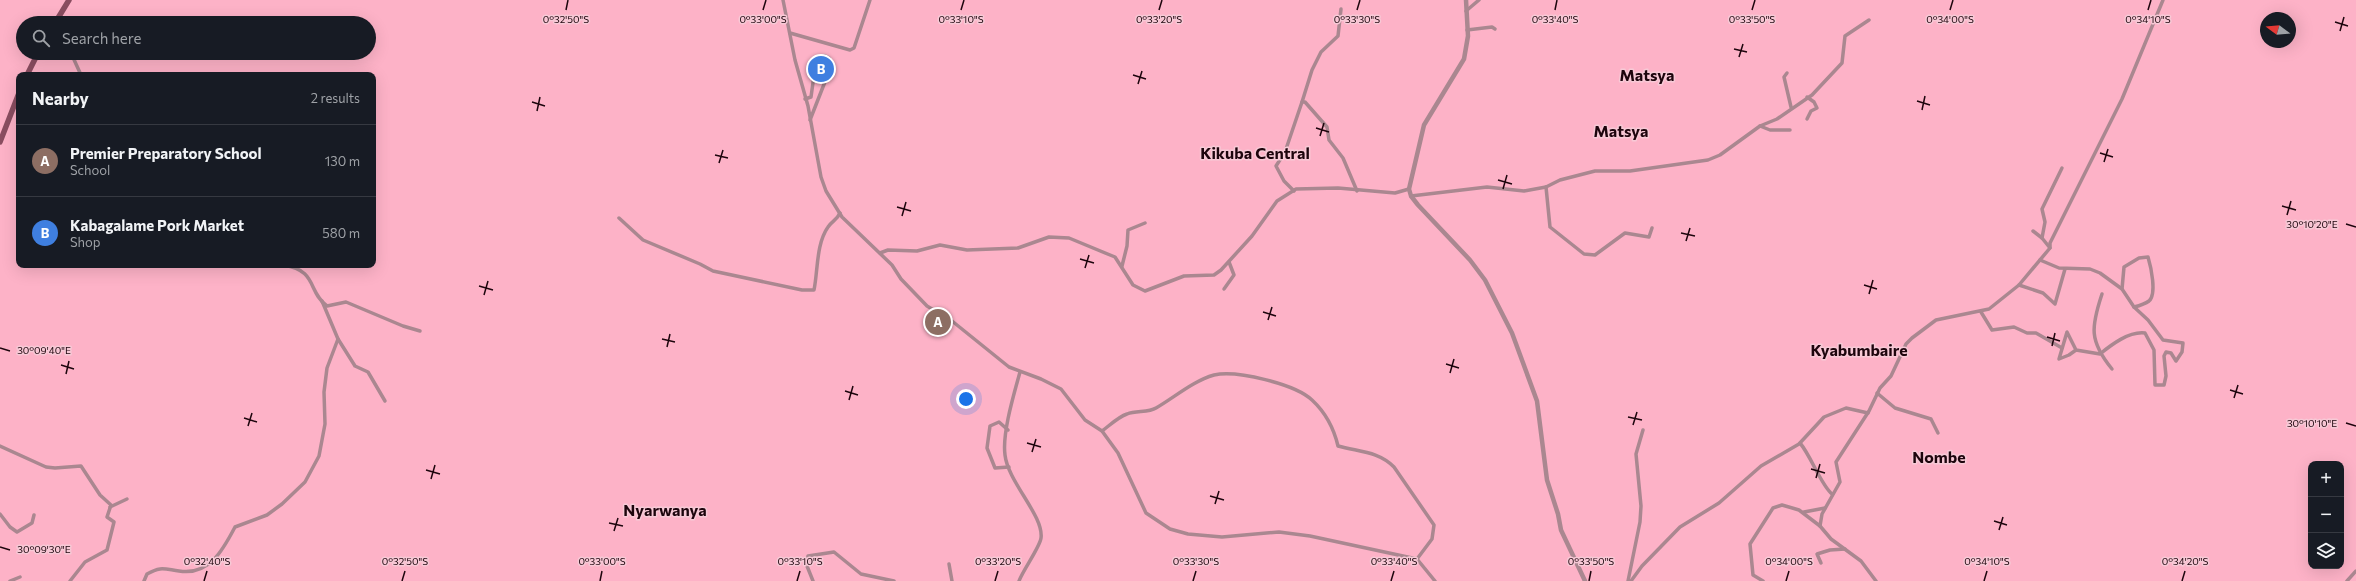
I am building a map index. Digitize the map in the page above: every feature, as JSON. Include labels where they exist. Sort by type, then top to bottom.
[{"type":"main road","points":[[60,16],[69,0]]},
{"type":"main road","points":[[28,72],[34,60]]},
{"type":"main road","points":[[0,142],[16,100]]},
{"type":"street","points":[[783,0],[794,60],[805,99],[821,177],[826,191],[848,225],[880,253],[927,306],[952,321],[1009,367],[1041,378],[1061,389],[1085,420],[1102,431],[1118,452],[1146,512],[1170,529],[1192,534],[1222,537],[1279,532],[1417,559],[1435,581]]},
{"type":"street","points":[[790,33],[850,50],[854,48],[870,0]]},
{"type":"street","points":[[1466,0],[1467,50],[1461,67],[1435,104],[1424,125],[1409,190],[1411,196],[1470,260],[1485,280],[1512,333],[1537,401],[1547,480],[1558,514],[1561,530],[1585,581]]},
{"type":"street","points":[[1466,11],[1479,0]]},
{"type":"street","points":[[1820,526],[1824,508],[1840,482],[1836,462],[1868,413],[1878,393],[1895,370],[1906,344],[1925,327],[1945,317],[1981,312],[1997,303],[2019,285],[2050,248],[2050,243],[2122,99],[2163,0]]},
{"type":"street","points":[[1294,191],[1285,182],[1276,166],[1286,152],[1314,66],[1321,52],[1338,36],[1341,9]]},
{"type":"street","points":[[1411,196],[1449,193],[1479,188],[1524,191],[1546,187],[1572,177],[1595,171],[1637,170],[1708,160],[1720,155],[1760,126],[1777,118],[1807,97],[1842,63],[1845,36],[1869,20]]},
{"type":"street","points":[[1467,30],[1492,27],[1495,29]]},
{"type":"street","points":[[805,99],[812,97],[816,61],[825,56],[828,58],[830,68],[810,121]]},
{"type":"street","points":[[74,60],[80,72]]},
{"type":"street","points":[[1788,73],[1784,77],[1791,107]]},
{"type":"street","points":[[1807,97],[1814,102],[1817,108],[1811,111],[1807,119]]},
{"type":"street","points":[[1302,102],[1305,102],[1327,127],[1329,140],[1343,158],[1358,191]]},
{"type":"street","points":[[1760,126],[1770,130],[1790,130]]},
{"type":"street","points":[[2042,238],[2045,222],[2042,209],[2062,168]]},
{"type":"street","points":[[1546,187],[1550,227],[1584,254],[1595,255],[1625,233],[1649,237],[1652,228]]},
{"type":"street","points":[[880,253],[888,250],[917,251],[940,245],[967,250],[1018,248],[1049,238],[1077,239],[1115,257],[1133,285],[1145,291],[1164,286],[1184,276],[1214,274],[1229,262],[1252,236],[1277,201],[1288,192],[1301,188],[1395,193],[1409,190]]},
{"type":"street","points":[[619,218],[643,240],[713,271],[802,290],[814,290],[818,256],[823,240],[828,226],[837,220],[840,213]]},
{"type":"street","points":[[1122,266],[1127,246],[1128,230],[1145,223]]},
{"type":"street","points":[[2033,231],[2042,238],[2050,248]]},
{"type":"street","points":[[2122,289],[2124,267],[2139,258],[2148,257],[2153,275],[2151,298],[2148,302],[2134,307]]},
{"type":"street","points":[[2040,260],[2065,269],[2090,269],[2100,273],[2122,289],[2134,307],[2148,320],[2163,340],[2183,343],[2182,352],[2176,361],[2171,353],[2166,352],[2164,356],[2166,376],[2164,384],[2155,385],[2154,350],[2145,333],[2138,332],[2112,344],[2100,354],[2076,350],[2061,360],[2059,359],[2067,332],[2076,350]]},
{"type":"street","points":[[1224,289],[1234,275],[1229,262]]},
{"type":"street","points":[[291,268],[306,274],[322,301],[338,339],[355,366],[368,372],[385,401]]},
{"type":"street","points":[[2019,285],[2044,293],[2055,304],[2065,269]]},
{"type":"street","points":[[2102,294],[2093,323],[2100,354],[2112,369]]},
{"type":"street","points":[[322,301],[329,306],[340,303],[350,304],[403,326],[420,330]]},
{"type":"street","points":[[1981,312],[1992,330],[2014,327],[2027,333],[2036,333],[2062,348]]},
{"type":"street","points":[[144,581],[147,574],[159,567],[189,573],[202,570],[208,566],[225,546],[235,527],[267,515],[282,504],[305,482],[320,456],[325,424],[324,392],[327,368],[338,339]]},
{"type":"street","points":[[1019,581],[1041,539],[1041,533],[1034,514],[1015,482],[1005,456],[1011,404],[1020,372]]},
{"type":"street","points":[[1102,431],[1126,414],[1155,409],[1174,395],[1213,376],[1244,374],[1292,389],[1311,399],[1319,408],[1332,425],[1338,446],[1372,453],[1386,459],[1394,467],[1434,525],[1432,539],[1417,559]]},
{"type":"street","points":[[1878,393],[1895,408],[1931,419],[1938,434]]},
{"type":"street","points":[[1631,581],[1642,566],[1680,527],[1719,503],[1761,466],[1800,443],[1824,417],[1843,408],[1868,413]]},
{"type":"street","points":[[1008,430],[999,422],[990,426],[987,448],[995,468],[1009,467]]},
{"type":"street","points":[[1628,581],[1640,522],[1641,506],[1636,454],[1643,430]]},
{"type":"street","points":[[1800,443],[1815,465],[1827,490],[1832,494]]},
{"type":"street","points":[[0,446],[46,467],[55,468],[81,466],[86,476],[110,507]]},
{"type":"street","points":[[70,581],[84,562],[107,550],[114,522],[107,517],[110,507],[128,499]]},
{"type":"street","points":[[1763,581],[1754,575],[1749,546],[1753,537],[1776,506],[1782,505],[1804,512],[1820,526],[1831,539],[1861,561],[1876,581]]},
{"type":"street","points":[[1804,512],[1824,508]]},
{"type":"street","points":[[0,514],[10,527],[17,532],[32,523],[34,515]]},
{"type":"street","points":[[1821,563],[1818,554],[1830,550],[1845,549]]},
{"type":"street","points":[[813,581],[807,569],[808,556],[834,552],[861,574],[894,581]]},
{"type":"street","points":[[949,564],[952,581]]},
{"type":"street","points":[[2347,581],[2356,571]]},
{"type":"street","points":[[10,581],[20,577]]},
{"type":"place","name":"Kabagalame Pork Market","points":[[821,69]]},
{"type":"place","name":"Premier Preparatory School","points":[[938,322]]},
{"type":"district","name":"Matsya","points":[[1647,75]]},
{"type":"district","name":"Matsya","points":[[1621,131]]},
{"type":"district","name":"Kikuba Central","points":[[1255,153]]},
{"type":"district","name":"Kyabumbaire","points":[[1859,350]]},
{"type":"district","name":"Nombe","points":[[1939,457]]},
{"type":"district","name":"Nyarwanya","points":[[665,510]]}]
